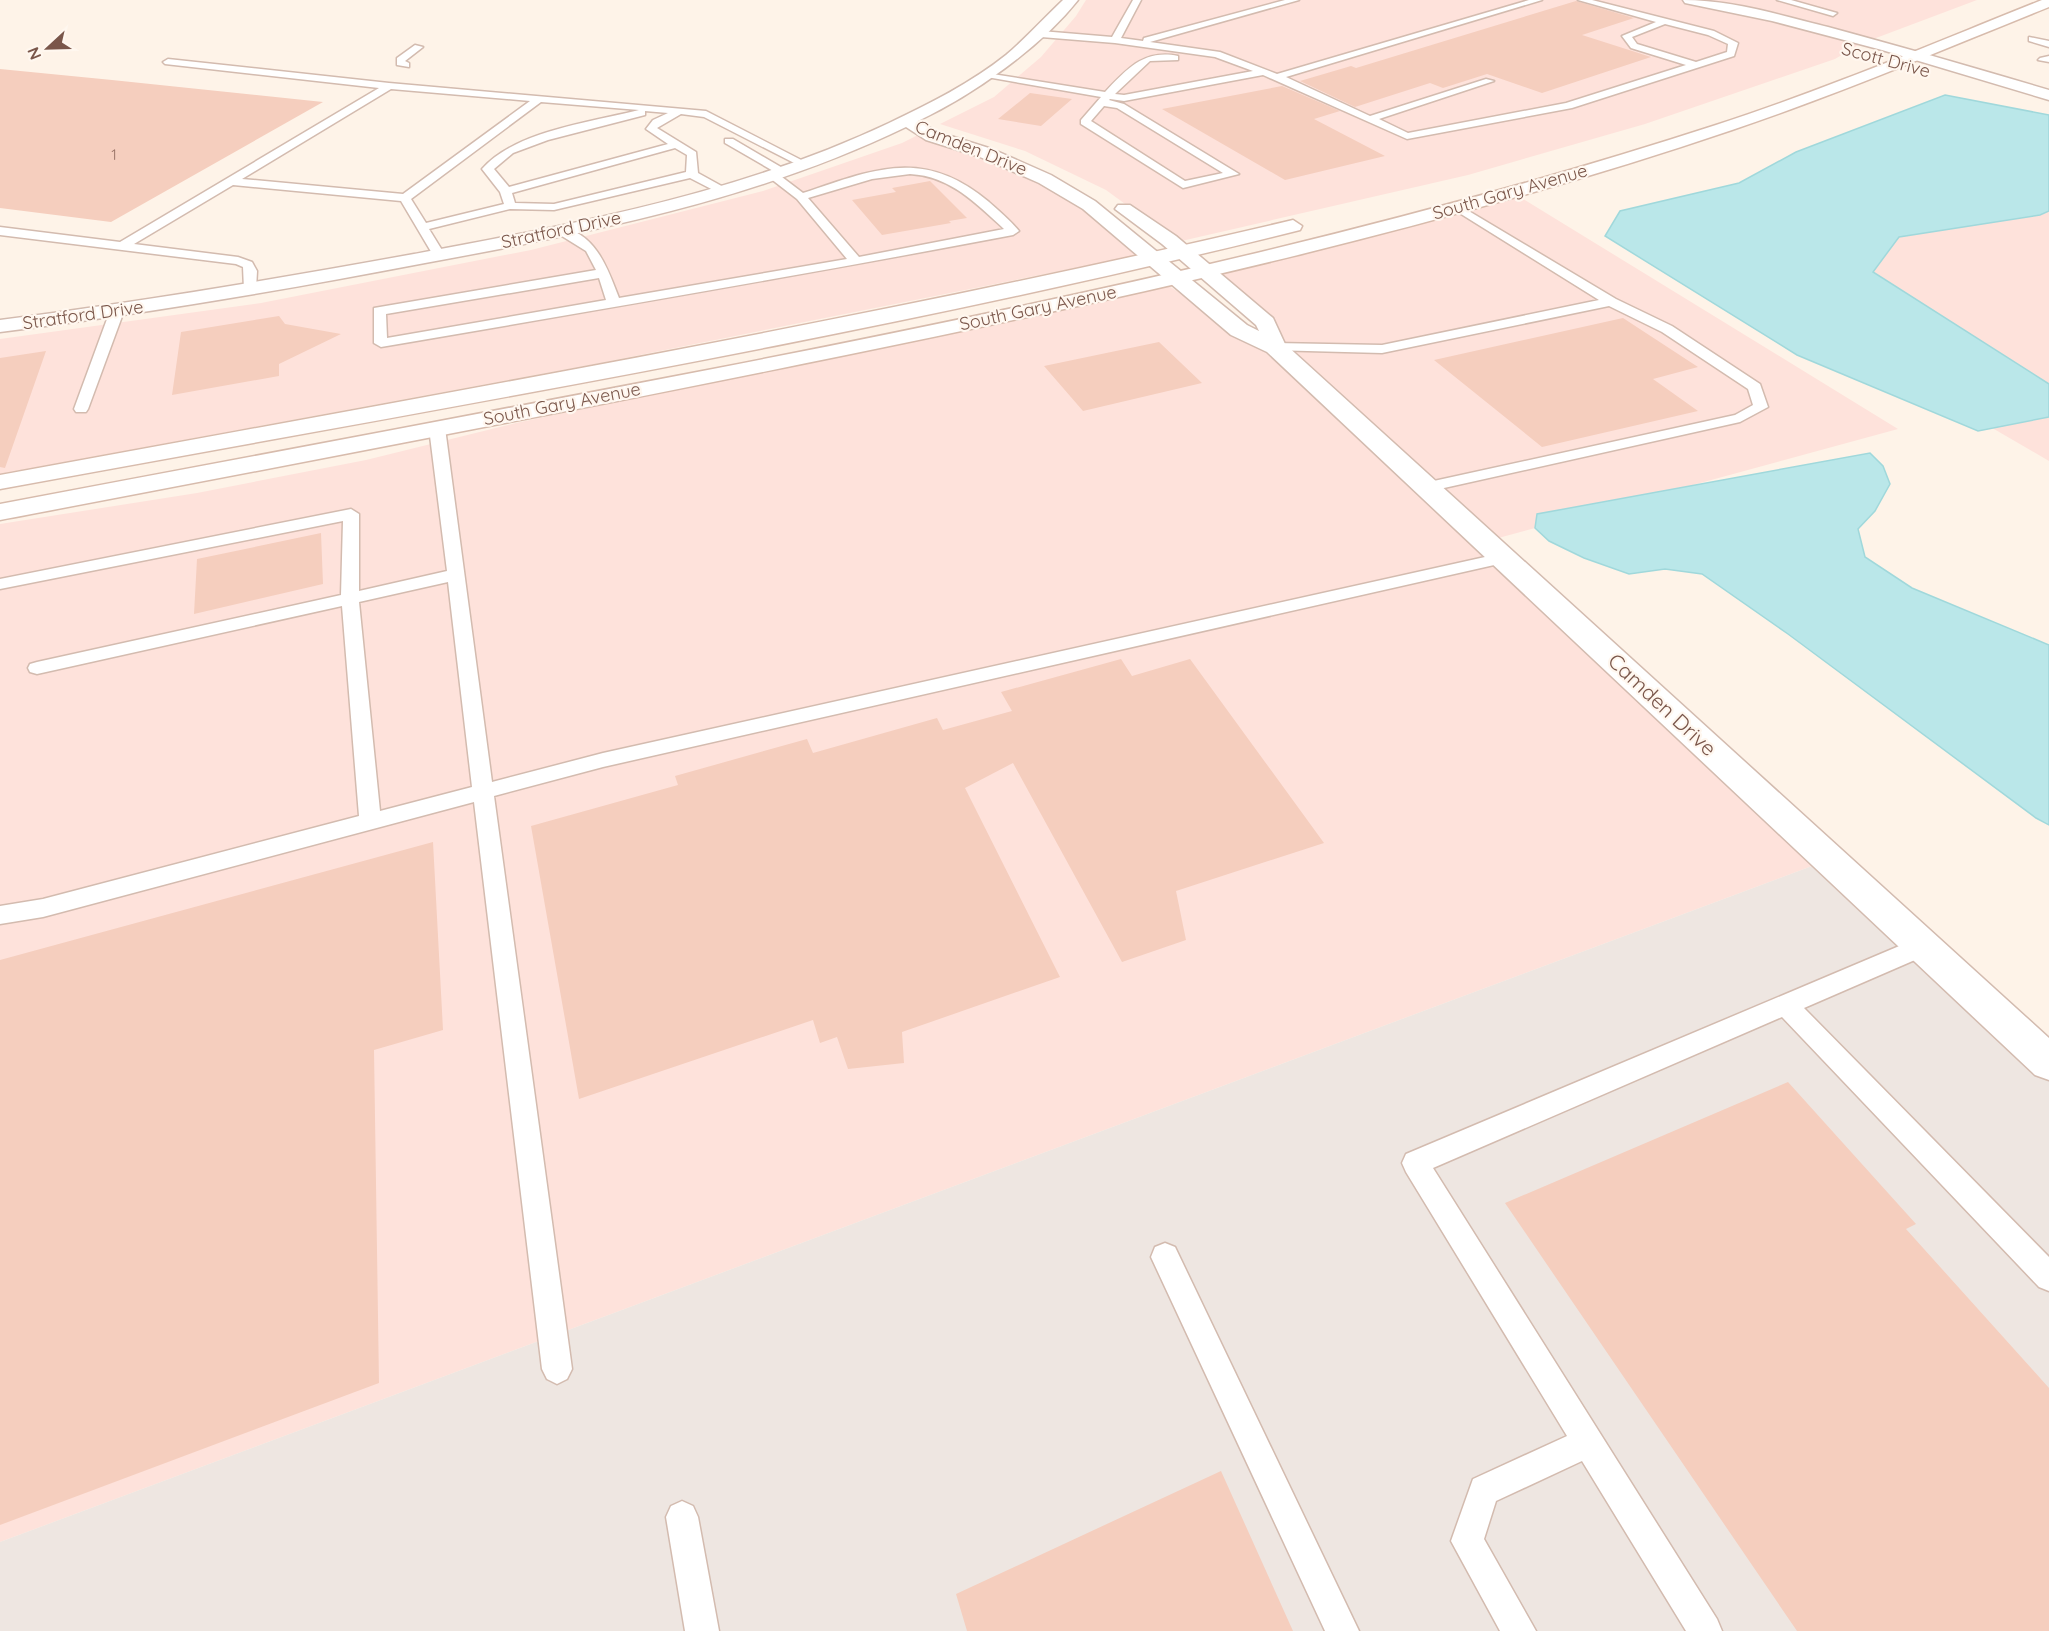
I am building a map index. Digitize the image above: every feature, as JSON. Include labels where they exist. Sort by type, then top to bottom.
[{"type":"street","name":"Stratford Drive","points":[[0,326],[117,311],[250,290],[439,255],[561,230],[723,191],[804,164],[908,122],[986,76],[1041,34],[1071,0]]},
{"type":"street","name":"Scott Drive","points":[[1690,0],[1773,17],[1887,47],[2049,95]]},
{"type":"street","name":"South Gary Avenue","points":[[0,512],[826,353],[1207,271],[1457,207],[1714,131],[1918,56],[2049,2]]},
{"type":"street","name":"Scott Drive","points":[[1726,9],[1757,25],[1861,57],[2049,100]]},
{"type":"street","points":[[1861,57],[1908,38]]},
{"type":"street","name":"Camden Drive","points":[[908,122],[951,128],[1024,154],[1099,191],[1184,252],[1266,322],[1275,347]]},
{"type":"street","name":"Camden Drive","points":[[908,122],[932,136],[986,153],[1045,179],[1089,205],[1239,330],[1275,347],[2049,1063]]},
{"type":"street","name":"South Gary Avenue","points":[[0,482],[810,331],[1154,259],[1310,222]]},
{"type":"lane","points":[[1115,40],[1137,0]]},
{"type":"lane","points":[[1138,43],[1295,0]]},
{"type":"lane","points":[[1277,77],[1538,0]]},
{"type":"lane","points":[[1041,34],[1115,40],[1217,54],[1277,77],[1407,136],[1568,106],[1731,54],[1733,43],[1711,33],[1582,0]]},
{"type":"lane","points":[[1782,0],[1833,13]]},
{"type":"lane","points":[[1665,21],[1626,36],[1634,46],[1699,66]]},
{"type":"lane","points":[[2032,39],[2049,44]]},
{"type":"lane","points":[[406,65],[400,63],[400,60],[418,47]]},
{"type":"lane","points":[[986,76],[1105,99],[1233,174],[1183,185],[1085,122],[1105,99],[1150,57],[1206,64]]},
{"type":"lane","points":[[168,62],[389,86],[706,114],[804,164]]},
{"type":"lane","points":[[1219,69],[1238,78]]},
{"type":"lane","points":[[1105,99],[1140,97],[1265,72]]},
{"type":"lane","points":[[1370,119],[1489,81]]},
{"type":"lane","points":[[124,246],[389,86]]},
{"type":"lane","points":[[231,181],[405,198],[539,99]]},
{"type":"lane","points":[[510,206],[506,191],[488,169],[509,151],[544,138],[654,110]]},
{"type":"lane","points":[[680,111],[657,122],[651,129],[692,154],[692,174]]},
{"type":"lane","points":[[680,111],[777,173],[801,196],[856,261]]},
{"type":"lane","points":[[506,191],[558,180],[643,157],[676,145]]},
{"type":"lane","points":[[661,166],[678,177]]},
{"type":"lane","points":[[603,273],[379,310],[381,343],[856,261],[1013,231],[972,194],[941,176],[931,173],[887,174],[801,196]]},
{"type":"lane","points":[[633,174],[647,184]]},
{"type":"lane","points":[[422,227],[510,206],[554,207],[692,174],[723,191]]},
{"type":"lane","points":[[604,183],[618,192]]},
{"type":"lane","points":[[575,191],[586,199]]},
{"type":"lane","points":[[405,198],[439,255]]},
{"type":"lane","points":[[1426,487],[1740,418],[1761,407],[1755,387],[1666,329],[1611,303],[1457,207]]},
{"type":"lane","points":[[561,230],[590,248],[603,273],[614,303]]},
{"type":"lane","points":[[0,231],[238,261],[248,266],[251,271],[250,290]]},
{"type":"lane","points":[[1275,347],[1382,349],[1611,303]]},
{"type":"lane","points":[[81,409],[117,311]]},
{"type":"lane","points":[[437,428],[557,1369]]},
{"type":"lane","points":[[0,584],[351,514],[350,598],[370,821]]},
{"type":"lane","points":[[0,915],[43,908],[603,760],[1503,558]]},
{"type":"lane","points":[[37,668],[455,575]]},
{"type":"lane","points":[[1705,1631],[1415,1163],[1923,946]]},
{"type":"lane","points":[[1786,1005],[2049,1276]]},
{"type":"lane","points":[[1165,1257],[1342,1631]]},
{"type":"lane","points":[[1519,1631],[1467,1541],[1484,1490],[1588,1442]]},
{"type":"lane","points":[[682,1516],[702,1631]]},
{"type":"shaded area","points":[[1086,0],[1977,0],[1860,44],[1835,59],[1645,124],[1468,175],[1177,242],[1106,190],[1025,151],[940,124],[994,97],[1041,57],[1076,16]]},
{"type":"shaded area","points":[[920,134],[979,154],[1038,180],[1087,208],[1140,255],[595,364],[0,474],[0,339],[261,303],[531,250],[763,191],[902,143]]},
{"type":"shaded area","points":[[2049,183],[2049,461],[1963,411],[1818,235]]},
{"type":"shaded area","points":[[1520,197],[1898,429],[1491,540],[1287,351],[1223,274]]},
{"type":"shaded area","points":[[1169,286],[1268,351],[1812,866],[0,1542],[0,524],[197,493],[366,460],[516,423]]},
{"type":"shaded area","points":[[1812,866],[2049,1079],[2049,1631],[0,1631],[0,1542]]},
{"type":"water","points":[[1945,95],[2049,115],[2049,211],[2040,215],[1899,237],[1873,272],[2049,384],[2049,417],[1978,431],[1797,355],[1605,236],[1620,211],[1739,183],[1796,152]]},
{"type":"water","points":[[1870,453],[1883,466],[1890,484],[1875,511],[1858,529],[1865,557],[1912,588],[2049,645],[2049,825],[2036,818],[1788,634],[1702,574],[1665,569],[1629,574],[1584,558],[1549,541],[1535,528],[1537,514]]},
{"type":"building","points":[[1576,1],[1634,18],[1582,35],[1651,57],[1542,93],[1487,74],[1443,88],[1430,83],[1355,107],[1300,81],[1351,66],[1356,68]]},
{"type":"building","points":[[0,69],[323,102],[111,222],[0,208]]},
{"type":"building","points":[[1282,86],[1340,111],[1314,119],[1385,156],[1285,180],[1162,109]]},
{"type":"building","points":[[1030,93],[1072,99],[1041,126],[998,119]]},
{"type":"building","points":[[930,181],[967,218],[882,235],[852,200],[896,192],[892,188]]},
{"type":"building","points":[[279,316],[285,324],[341,334],[279,364],[279,376],[172,395],[181,332]]},
{"type":"building","points":[[1623,318],[1698,367],[1653,379],[1698,411],[1542,447],[1434,360]]},
{"type":"building","points":[[1159,342],[1202,383],[1083,411],[1044,366]]},
{"type":"building","points":[[46,351],[5,468],[0,467],[0,358]]},
{"type":"building","points":[[321,533],[323,584],[194,614],[197,559]]},
{"type":"building","points":[[1121,659],[1132,676],[1190,659],[1324,843],[1176,891],[1186,940],[1122,962],[1013,763],[965,788],[1060,977],[902,1032],[904,1063],[848,1069],[837,1037],[820,1043],[813,1020],[579,1099],[531,826],[678,785],[675,776],[807,739],[813,753],[937,718],[943,730],[1012,711],[1001,692]]},
{"type":"building","points":[[433,842],[443,1030],[374,1050],[379,1383],[0,1525],[0,960]]},
{"type":"building","points":[[1788,1082],[1916,1224],[1906,1229],[2049,1388],[2049,1631],[1797,1631],[1505,1203]]},
{"type":"building","points":[[1221,1471],[1293,1631],[967,1631],[956,1594]]}]
